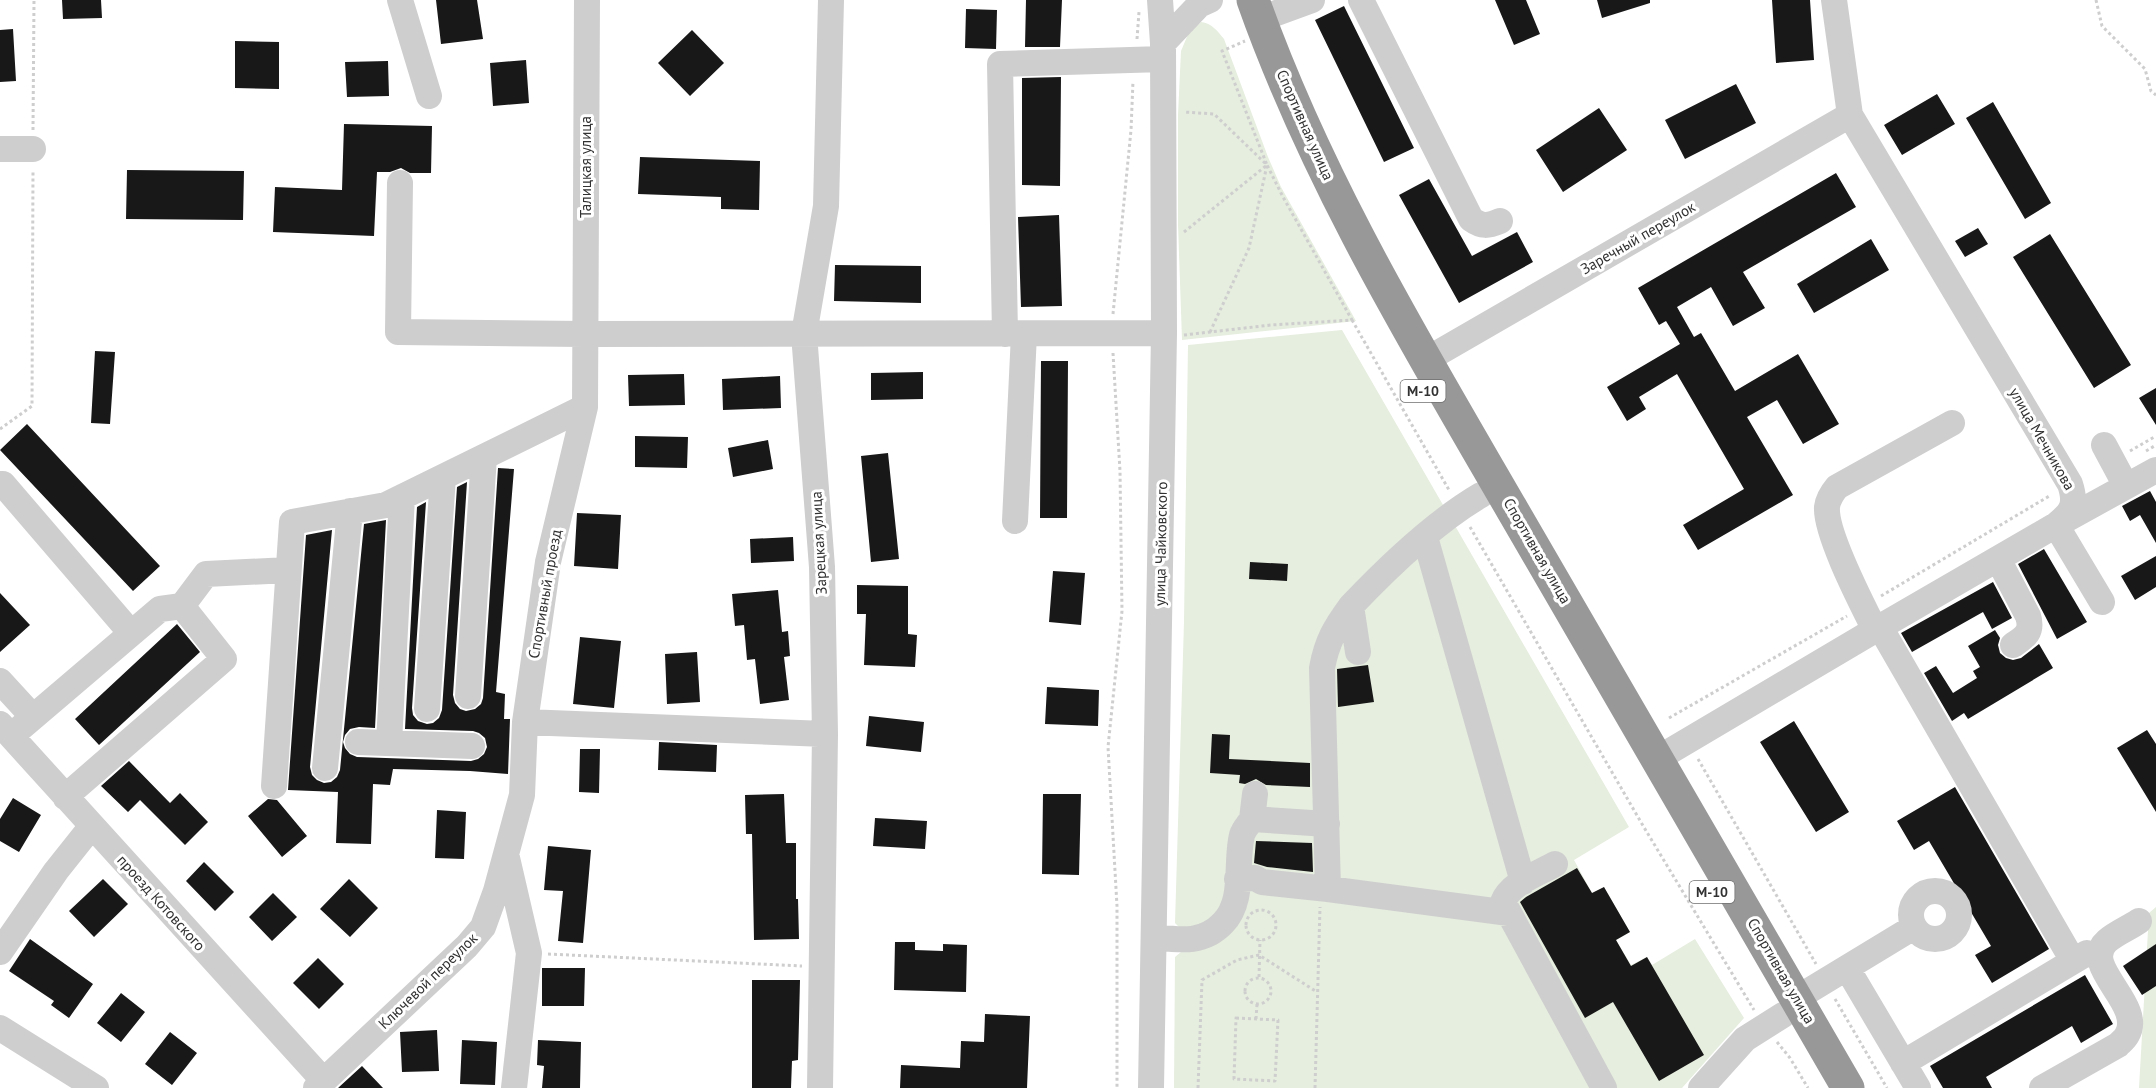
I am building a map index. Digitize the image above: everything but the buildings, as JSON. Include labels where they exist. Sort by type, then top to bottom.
[{"type":"highway","name":"Спортивная улица","points":[[1232,0],[1253,20],[1361,244],[1657,759],[1781,1013],[1848,1088]]},
{"type":"highway","name":"Спортивная улица","points":[[1253,20],[1298,160],[1470,502],[1826,1088]]},
{"type":"street","points":[[400,0],[429,96]]},
{"type":"street","name":"Талицкая улица","points":[[584,334],[587,0]]},
{"type":"street","name":"Зарецкая улица","points":[[820,1088],[825,734],[822,567],[804,334],[826,206],[831,0]]},
{"type":"street","points":[[1015,521],[1015,334],[1000,64],[1135,61],[1163,51],[1199,5],[1210,0]]},
{"type":"street","points":[[1253,20],[1312,0]]},
{"type":"street","points":[[1361,0],[1471,219],[1479,225],[1489,226],[1500,221]]},
{"type":"street","name":"улица Мечникова","points":[[1657,759],[2056,525],[2073,506],[2074,495],[2070,484],[1850,115],[1834,0]]},
{"type":"street","name":"улица Чайковского","points":[[1150,5],[1163,51],[1171,334],[1151,1088]]},
{"type":"street","name":"Заречный переулок","points":[[1426,360],[1850,115]]},
{"type":"street","points":[[0,149],[33,150]]},
{"type":"street","points":[[400,183],[398,332],[1171,334]]},
{"type":"street","name":"Спортивный проезд","points":[[506,855],[522,795],[525,722],[548,562],[585,407],[584,334]]},
{"type":"street","points":[[274,786],[292,522],[386,505],[585,407]]},
{"type":"street","points":[[1952,423],[1837,487],[1827,507],[1828,522],[1863,606],[1944,739],[2073,962]]},
{"type":"street","points":[[468,696],[484,458]]},
{"type":"street","points":[[2102,602],[2056,525],[2115,465],[2156,470]]},
{"type":"street","points":[[427,709],[443,477]]},
{"type":"street","points":[[0,484],[3,484],[131,633]]},
{"type":"street","points":[[389,743],[402,497]]},
{"type":"street","points":[[1325,888],[1327,824],[1322,668],[1326,648],[1334,630],[1351,606],[1376,579],[1470,502]]},
{"type":"street","points":[[325,768],[350,511]]},
{"type":"street","points":[[1425,537],[1523,882]]},
{"type":"street","points":[[1998,559],[2031,624],[2030,631],[2025,637],[2013,645]]},
{"type":"street","points":[[5,730],[33,717],[160,609],[182,606],[206,574],[288,570]]},
{"type":"street","points":[[65,797],[224,659],[182,606]]},
{"type":"street","points":[[1351,606],[1358,652]]},
{"type":"street","points":[[0,681],[33,717]]},
{"type":"street","points":[[525,722],[825,734]]},
{"type":"street","name":"проезд Котовского","points":[[5,730],[320,1084]]},
{"type":"street","points":[[1943,776],[1948,758],[1944,739]]},
{"type":"street","points":[[358,742],[472,746]]},
{"type":"street","points":[[1154,937],[1202,938],[1218,928],[1231,915],[1237,897],[1242,832],[1252,819],[1254,794]]},
{"type":"street","points":[[1252,819],[1327,824]]},
{"type":"street","points":[[0,952],[56,871],[91,826]]},
{"type":"street","points":[[506,855],[529,953],[514,1088]]},
{"type":"street","name":"Ключевой переулок","points":[[320,1084],[467,946],[483,927],[506,855]]},
{"type":"street","points":[[1555,864],[1506,894],[1503,902],[1604,1088]]},
{"type":"street","points":[[1238,879],[1256,878],[1262,882],[1325,888],[1509,913]]},
{"type":"street","points":[[1903,1063],[2139,921]]},
{"type":"street","points":[[1712,1083],[1745,1039],[1825,981],[1914,927]]},
{"type":"street","points":[[2042,1088],[2118,1045],[2127,1035],[2131,1023],[2128,1011],[2101,965],[2099,954],[2105,942]]},
{"type":"street","points":[[1847,968],[1918,1088]]},
{"type":"street","points":[[0,1028],[96,1088]]},
{"type":"path","points":[[0,429],[32,406],[34,0]]},
{"type":"path","points":[[2096,0],[2102,26],[2145,69],[2151,91],[2156,95]]},
{"type":"path","points":[[1117,1088],[1117,906],[1108,747],[1122,611],[1120,471],[1112,333],[1131,130],[1135,61],[1150,5]]},
{"type":"path","points":[[1253,20],[1222,51],[1283,197],[1352,320],[1470,502],[1648,833],[1781,1013],[1790,1058],[1808,1088]]},
{"type":"path","points":[[1175,112],[1214,114],[1268,165]]},
{"type":"path","points":[[1176,239],[1268,165]]},
{"type":"path","points":[[1210,332],[1249,248],[1268,165]]},
{"type":"path","points":[[1171,334],[1352,320]]},
{"type":"path","points":[[2115,465],[2156,436]]},
{"type":"path","points":[[2115,465],[2156,445]]},
{"type":"path","points":[[1669,718],[2070,484]]},
{"type":"path","points":[[1692,738],[1693,749],[1887,1088]]},
{"type":"path","points":[[1315,1088],[1317,992],[1325,888]]},
{"type":"path","points":[[1261,910],[1269,912],[1275,918],[1276,926],[1274,933],[1268,939],[1260,940],[1251,937],[1246,929],[1247,920],[1252,913],[1261,910]]},
{"type":"path","points":[[1258,978],[1260,940]]},
{"type":"path","points":[[529,953],[822,967]]},
{"type":"path","points":[[1198,1088],[1202,980],[1238,960],[1259,955],[1317,992]]},
{"type":"path","points":[[1258,978],[1265,980],[1271,992],[1264,1003],[1257,1004],[1250,1001],[1245,994],[1245,987],[1250,980],[1258,978]]},
{"type":"path","points":[[1257,1004],[1257,1019]]},
{"type":"path","points":[[1236,1018],[1257,1019],[1278,1020],[1275,1081],[1234,1079],[1236,1018]]},
{"type":"green space","points":[[1201,22],[1217,30],[1224,39],[1281,187],[1356,321],[1182,340],[1178,224],[1178,115],[1181,51],[1189,32]]},
{"type":"green space","points":[[1342,330],[1629,827],[1574,860],[1592,893],[1604,887],[1630,932],[1616,940],[1631,965],[1647,957],[1652,965],[1695,939],[1744,1018],[1682,1088],[1174,1088],[1175,957],[1181,952],[1181,929],[1175,923],[1184,622],[1188,345]]},
{"type":"green space","points":[[2156,907],[2156,1088],[2139,1088],[2149,913]]}]
